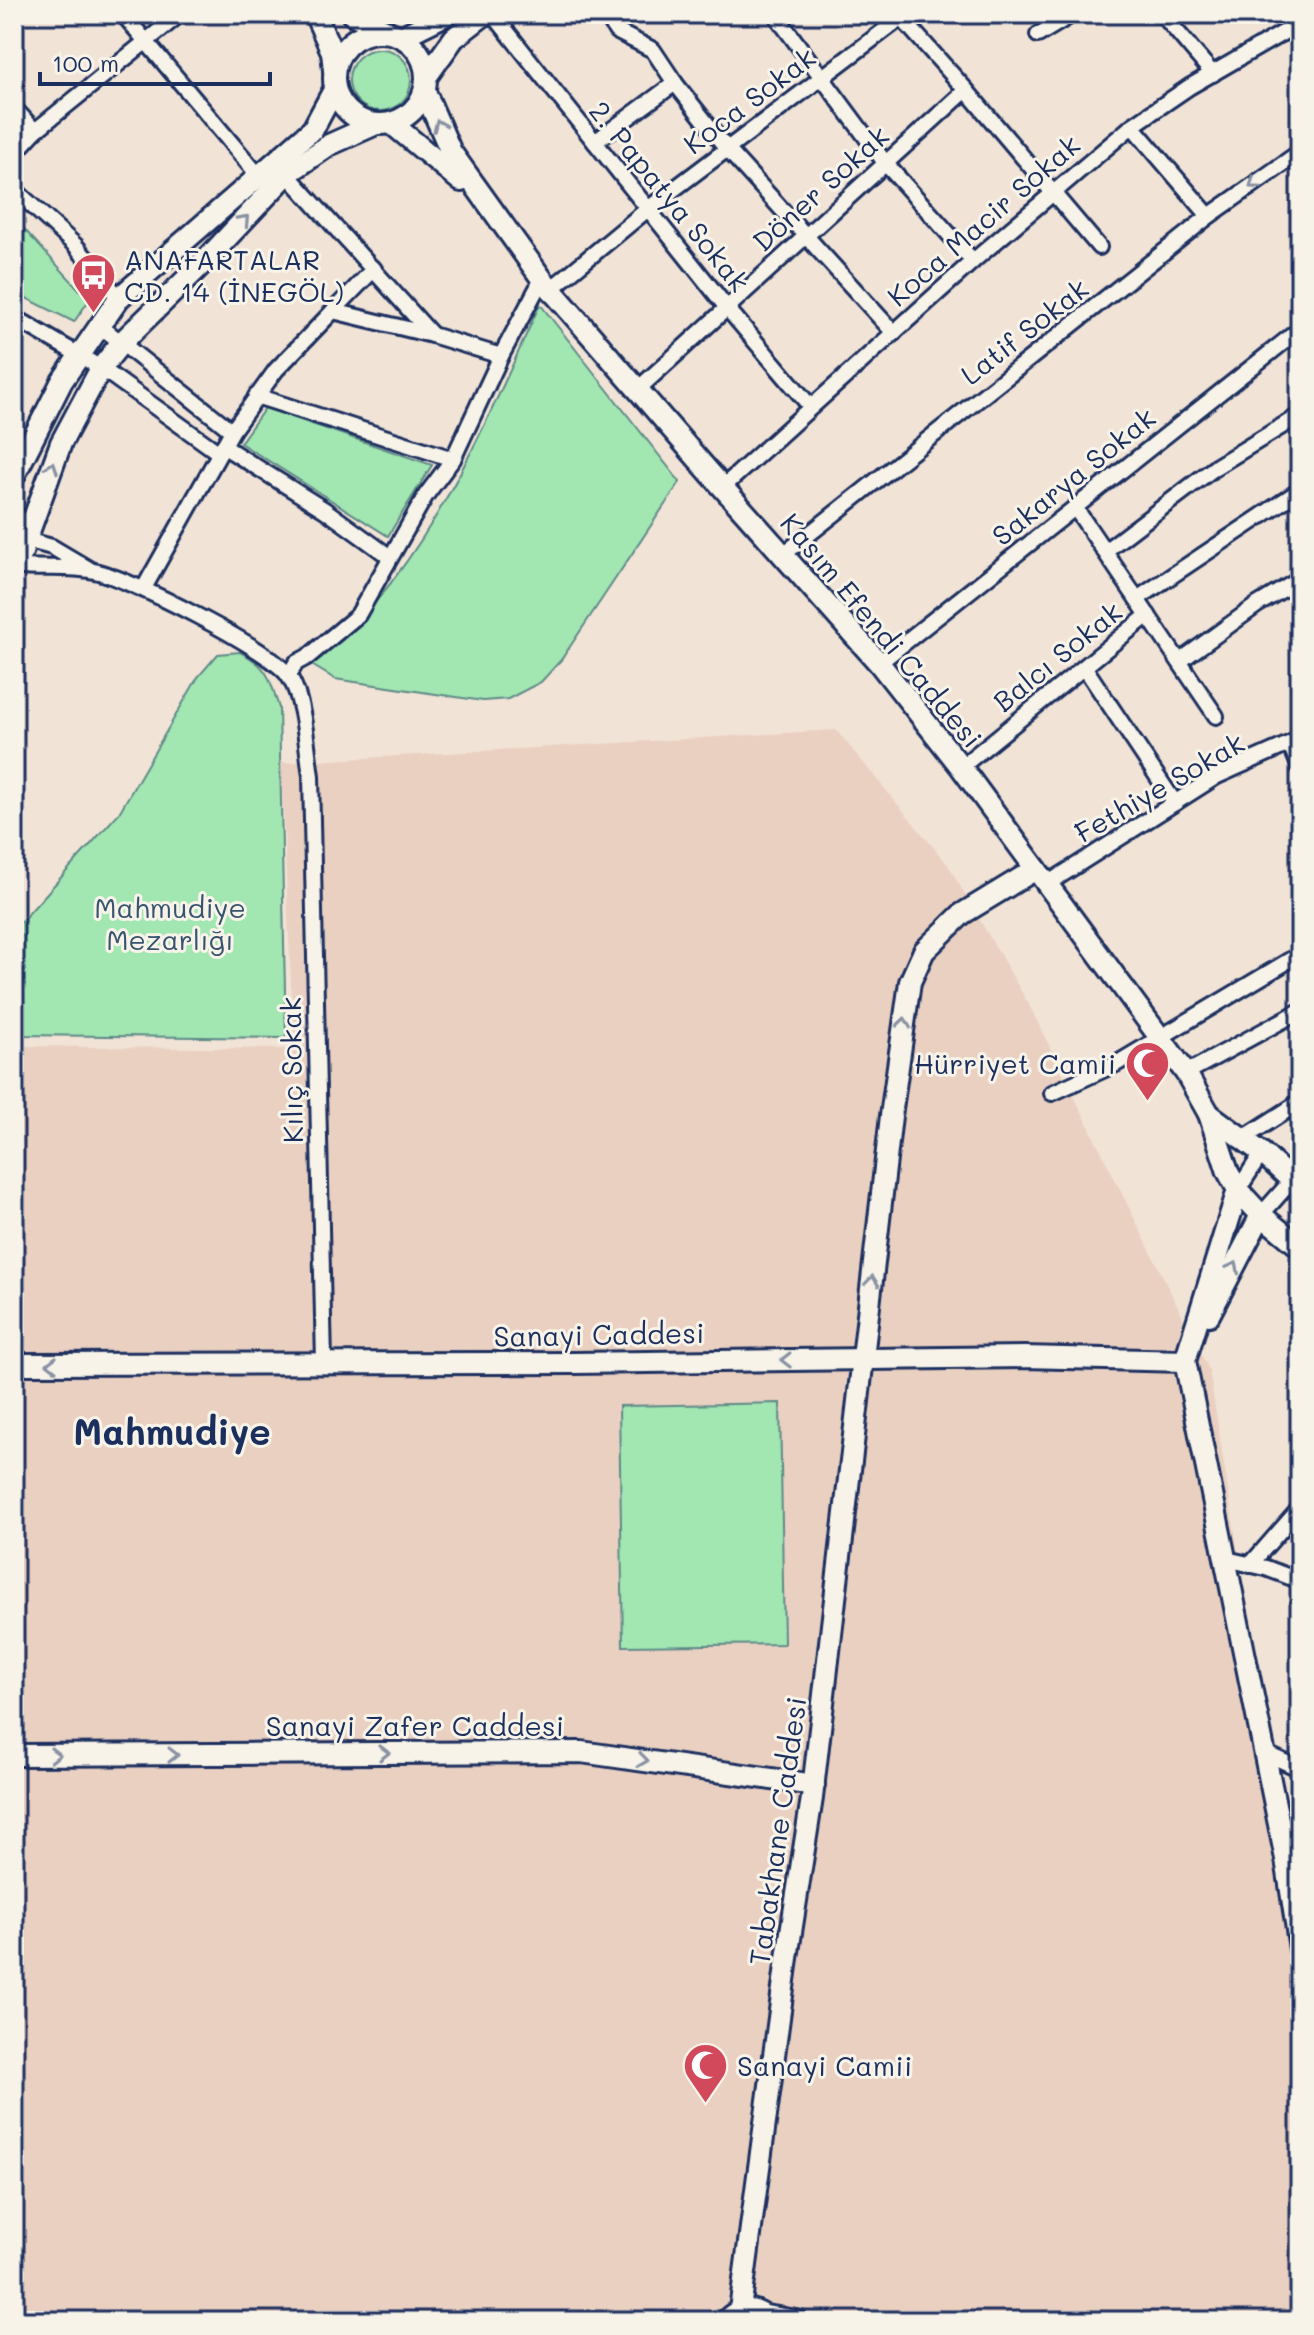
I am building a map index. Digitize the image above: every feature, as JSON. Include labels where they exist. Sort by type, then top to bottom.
[{"type":"street","points":[[123,14],[258,175]]},
{"type":"street","points":[[14,154],[35,131],[180,14]]},
{"type":"street","points":[[315,14],[332,52],[334,80],[340,101],[350,113],[362,120],[384,123]]},
{"type":"street","points":[[352,14],[395,34],[420,53],[426,84]]},
{"type":"street","points":[[89,569],[39,570],[14,565],[21,555],[61,443],[101,368],[121,343],[206,260],[287,174],[329,145],[405,117],[417,106],[426,84],[454,38],[485,14]]},
{"type":"street","name":"2. Papatya Sokak","points":[[493,14],[727,308],[810,406]]},
{"type":"street","points":[[606,14],[616,31],[653,50],[727,149],[894,333]]},
{"type":"street","points":[[775,14],[886,164],[973,261]]},
{"type":"street","points":[[1038,35],[1073,14]]},
{"type":"street","points":[[1162,14],[1213,74]]},
{"type":"street","points":[[901,15],[1099,247]]},
{"type":"street","name":"Koca Sokak","points":[[547,284],[901,15]]},
{"type":"street","points":[[14,476],[78,354],[119,298],[313,129],[334,80],[338,59],[346,46],[357,37],[371,32],[395,34],[439,16]]},
{"type":"street","name":"Koca Macir Sokak","points":[[723,487],[973,261],[1132,126],[1189,87],[1300,23]]},
{"type":"street","points":[[595,142],[675,83]]},
{"type":"street","name":"Kasım Efendi Caddesi","points":[[426,84],[451,152],[547,284],[879,663],[961,767],[1186,1073],[1209,1114],[1228,1172],[1238,1190],[1261,1215],[1300,1247]]},
{"type":"street","name":"Döner Sokak","points":[[637,390],[966,90]]},
{"type":"street","points":[[14,108],[35,131]]},
{"type":"street","name":"Kasım Efendi Caddesi","points":[[384,123],[486,202]]},
{"type":"street","points":[[1132,126],[1209,216]]},
{"type":"street","name":"Latif Sokak","points":[[784,554],[1209,216],[1300,152]]},
{"type":"street","points":[[287,174],[432,335]]},
{"type":"street","points":[[14,189],[75,245],[119,298]]},
{"type":"street","points":[[144,588],[232,431],[256,396],[276,370],[374,269]]},
{"type":"street","points":[[26,540],[52,547],[89,569],[144,588],[270,658],[289,675],[296,663],[309,656],[358,615],[426,495],[453,459],[501,356],[547,284]]},
{"type":"street","points":[[333,311],[432,335],[501,356]]},
{"type":"street","points":[[14,317],[101,368],[221,450],[325,510],[390,557]]},
{"type":"street","points":[[99,325],[232,431]]},
{"type":"street","name":"Sakarya Sokak","points":[[879,663],[1300,329]]},
{"type":"street","points":[[256,396],[453,459]]},
{"type":"street","points":[[1105,551],[1217,466],[1300,415]]},
{"type":"street","points":[[1137,599],[1300,490]]},
{"type":"street","points":[[1076,509],[1216,716]]},
{"type":"street","points":[[14,517],[26,540]]},
{"type":"street","points":[[1180,661],[1257,605],[1300,579]]},
{"type":"street","name":"Balcı Sokak","points":[[961,767],[1148,615]]},
{"type":"street","points":[[1085,668],[1175,803]]},
{"type":"street","name":"Kılıç Sokak","points":[[289,675],[302,715],[311,776],[324,1363]]},
{"type":"street","points":[[1295,742],[1300,768]]},
{"type":"street","name":"Fethiye Sokak","points":[[1042,876],[1175,803],[1217,776],[1295,742]]},
{"type":"street","name":"Tabakhane Caddesi","points":[[733,2316],[814,1785],[910,982],[924,951],[962,914],[1042,876]]},
{"type":"street","points":[[1052,1093],[1116,1064],[1300,954]]},
{"type":"street","points":[[1186,1073],[1300,1011]]},
{"type":"street","points":[[1242,1139],[1300,1102]]},
{"type":"street","name":"Kasım Efendi Caddesi","points":[[1209,1114],[1262,1153],[1296,1184]]},
{"type":"street","points":[[1262,1153],[1238,1190],[1185,1361],[1265,1753],[1293,1856],[1300,1949]]},
{"type":"street","points":[[1185,1361],[1261,1215],[1296,1184]]},
{"type":"street","name":"Sanayi Caddesi","points":[[14,1364],[1024,1357],[1185,1361]]},
{"type":"street","points":[[1250,1565],[1300,1508]]},
{"type":"street","points":[[1226,1559],[1266,1568],[1300,1581]]},
{"type":"street","name":"Sanayi Zafer Caddesi","points":[[14,1755],[581,1752],[814,1785]]},
{"type":"street","points":[[1265,1753],[1300,1769]]},
{"type":"street","points":[[733,2316],[758,2311],[768,2318],[797,2321]]},
{"type":"shaded area","points":[[836,730],[948,865],[1029,1005],[1209,1370],[1300,1943],[1300,2321],[14,2321],[14,1046],[294,1049],[281,763]]},
{"type":"green space","points":[[380,49],[402,58],[411,80],[402,102],[380,111],[358,102],[349,80],[358,58]]},
{"type":"green space","points":[[14,218],[89,300],[74,322],[14,292]]},
{"type":"green space","points":[[540,304],[680,482],[561,660],[541,682],[508,699],[483,701],[335,679],[310,664],[349,631],[385,591],[417,547],[472,450]]},
{"type":"green space","points":[[265,408],[432,465],[388,536],[240,443]]},
{"type":"green space","name":"Mahmudiye Mezarlığı","points":[[240,652],[257,662],[267,674],[279,708],[286,1038],[19,1035],[20,923],[119,813],[198,677],[218,654]]},
{"type":"green space","points":[[780,1403],[784,1644],[623,1646],[619,1406]]},
{"type":"place","name":"ANAFARTALAR CD. 14 (İNEGÖL)","points":[[93,314]]},
{"type":"place","name":"Hürriyet Camii","points":[[1147,1102]]},
{"type":"place","name":"Sanayi Camii","points":[[706,2104]]},
{"type":"district","name":"Mahmudiye","points":[[172,1430]]}]
